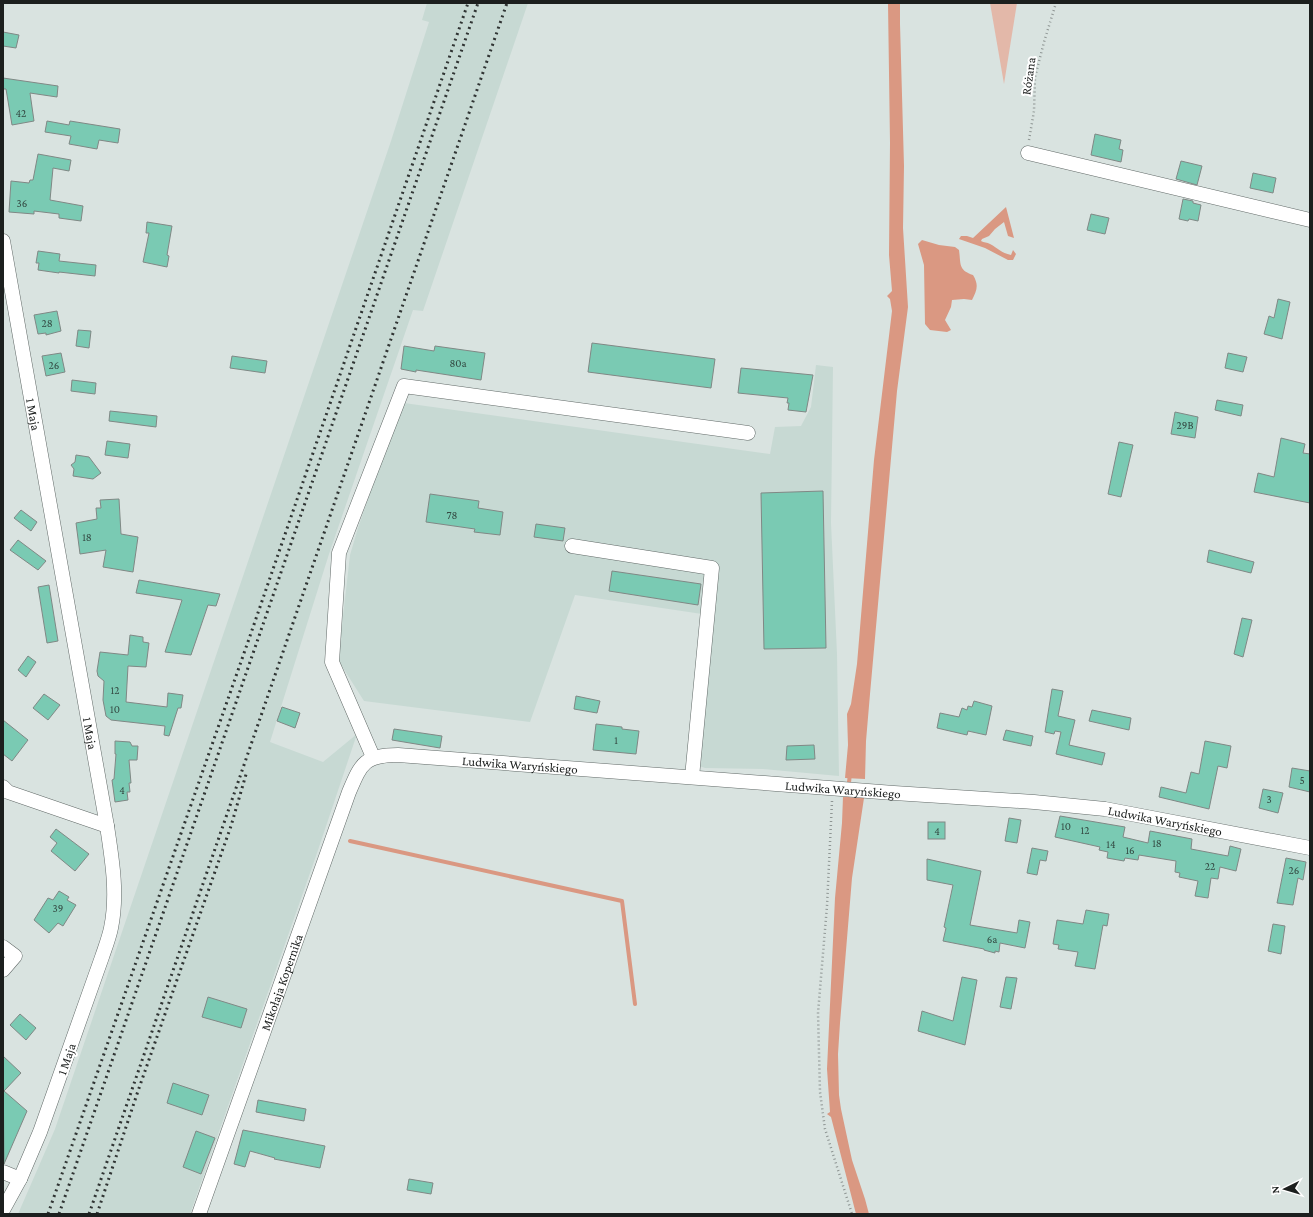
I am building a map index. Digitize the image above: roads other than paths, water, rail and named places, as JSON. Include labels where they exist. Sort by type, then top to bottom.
[{"type":"street","points":[[1028,153],[1310,220]]},
{"type":"street","name":"1 Maja","points":[[3,241],[107,826],[114,895],[111,928],[102,958],[40,1132],[20,1179],[4,1206]]},
{"type":"street","points":[[373,757],[332,662],[339,553],[404,386],[748,433]]},
{"type":"street","points":[[572,546],[712,568],[692,777]]},
{"type":"street","name":"Ludwika Waryńskiego","points":[[373,757],[398,755],[876,792],[1034,802],[1105,809],[1310,848]]},
{"type":"street","name":"Mikołaja Kopernika","points":[[199,1214],[349,792],[357,773],[365,762],[373,757]]},
{"type":"street","points":[[3,787],[8,792],[107,826]]},
{"type":"street","points":[[3,947],[15,956],[3,970]]},
{"type":"street","points":[[3,1172],[20,1179]]},
{"type":"waterway","points":[[847,802],[850,773]]},
{"type":"waterway","points":[[350,841],[622,901],[635,1004]]},
{"type":"railway","points":[[48,1214],[250,636],[468,3]]},
{"type":"railway","points":[[59,1214],[478,3]]},
{"type":"railway","points":[[89,1214],[507,3]]},
{"type":"railway","points":[[97,1214],[138,1091],[231,826],[247,771]]}]
